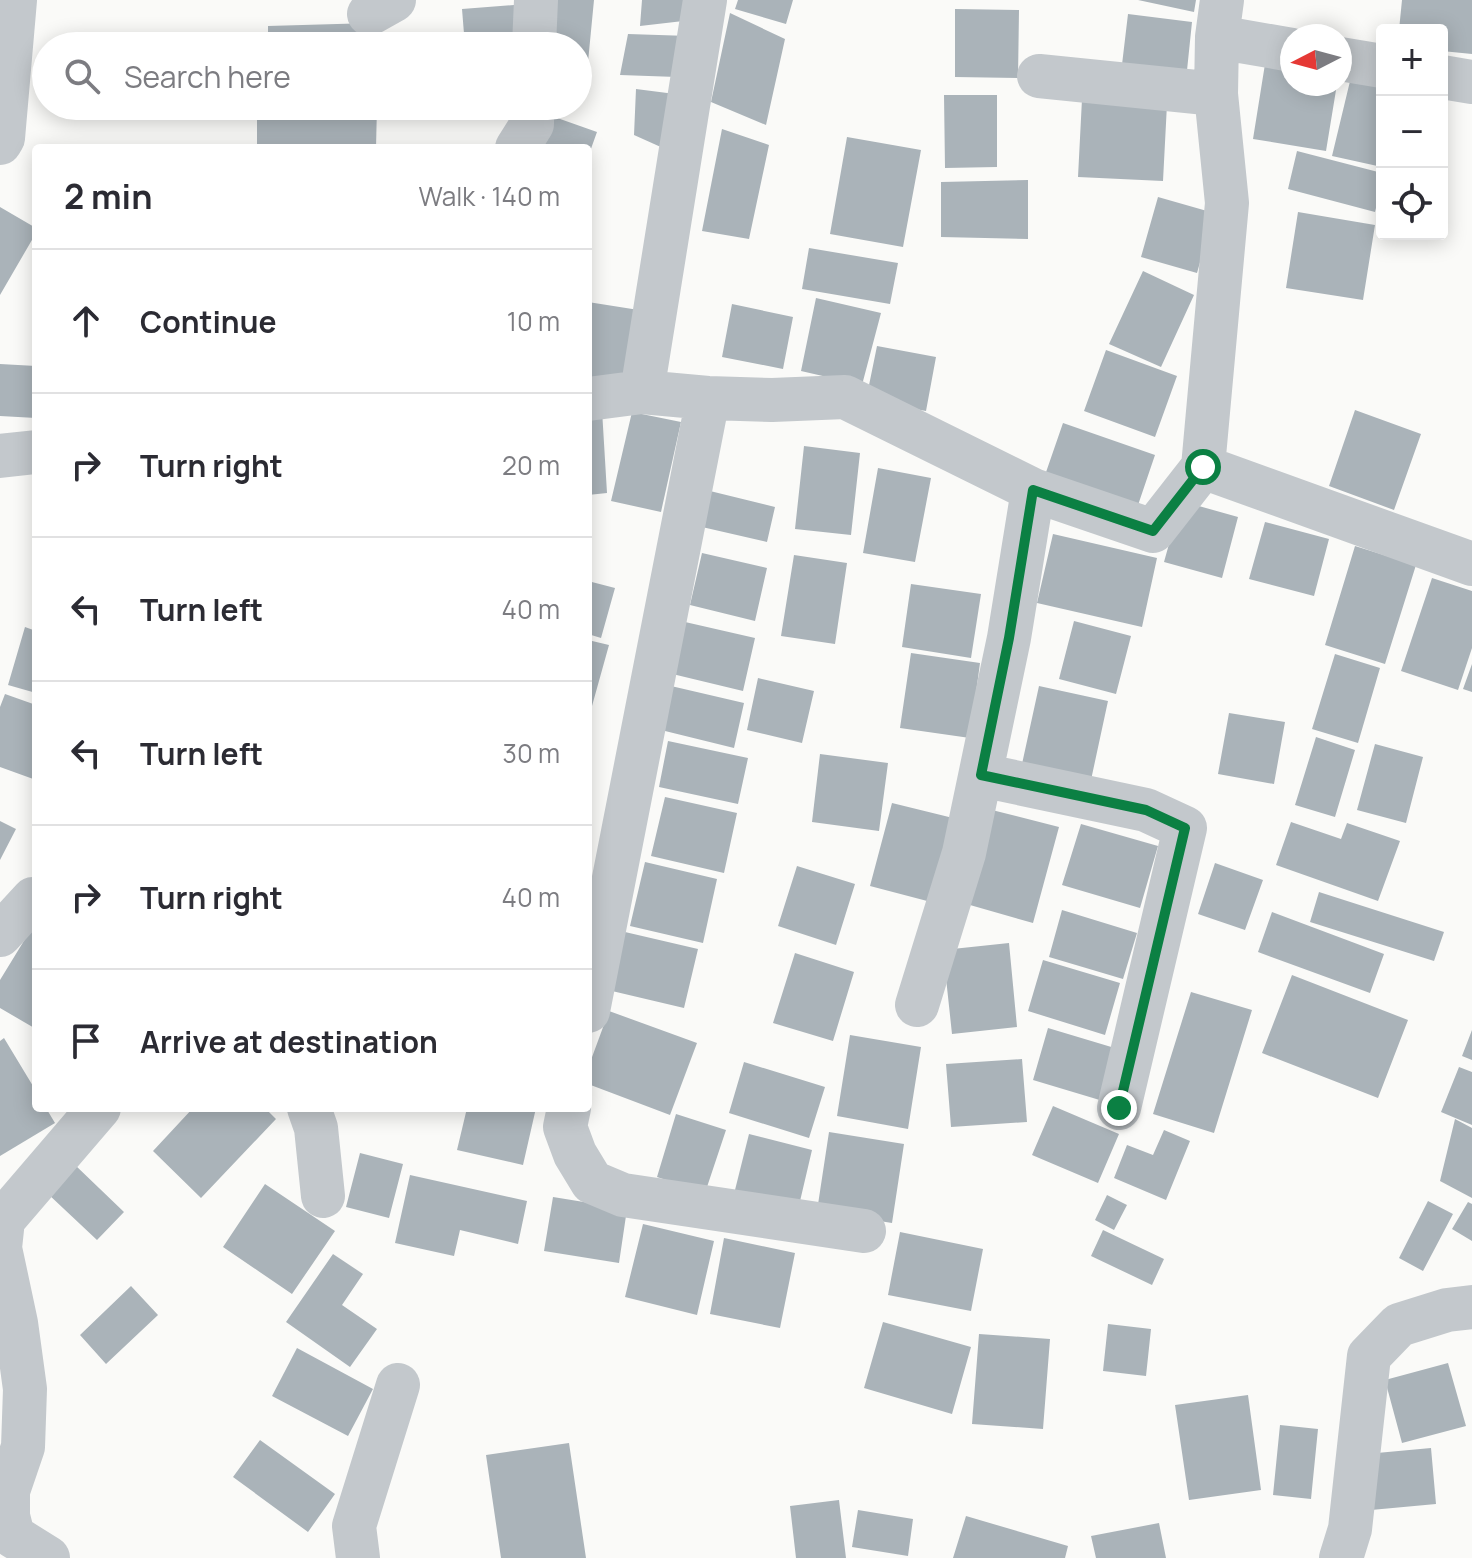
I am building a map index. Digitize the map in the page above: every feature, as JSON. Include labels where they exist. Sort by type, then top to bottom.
[{"type":"street","points":[[0,143],[3,138],[15,0]]},
{"type":"street","points":[[535,32],[536,0]]},
{"type":"street","points":[[642,392],[705,0]]},
{"type":"street","points":[[592,398],[642,392],[772,400],[845,397],[1033,490],[1153,531],[1203,467],[1227,203],[1216,94],[1220,18],[1280,45]]},
{"type":"street","points":[[1352,61],[1376,65]]},
{"type":"street","points":[[1039,76],[1216,94]]},
{"type":"street","points":[[1448,78],[1472,82]]},
{"type":"street","points":[[520,144],[532,120]]},
{"type":"street","points":[[592,991],[708,398]]},
{"type":"street","points":[[0,456],[32,452]]},
{"type":"street","points":[[1203,467],[1472,564]]},
{"type":"street","points":[[917,1005],[964,853],[1009,638],[1033,490]]},
{"type":"street","points":[[981,775],[1146,810],[1185,828],[1119,1108]]},
{"type":"street","points":[[0,935],[32,900]]},
{"type":"street","points":[[48,1558],[13,1536],[8,1516],[8,1491],[23,1447],[25,1389],[16,1323],[0,1248],[0,1232],[3,1220],[96,1112]]},
{"type":"street","points":[[310,1112],[316,1128],[323,1196]]},
{"type":"street","points":[[568,1112],[565,1127],[575,1154],[592,1182],[623,1195],[864,1231]]},
{"type":"street","points":[[1341,1558],[1350,1529],[1369,1356],[1399,1325],[1447,1310],[1472,1307]]},
{"type":"street","points":[[358,1558],[354,1526],[398,1385]]},
{"type":"building","points":[[550,0],[594,0],[591,32],[547,32]]},
{"type":"building","points":[[642,0],[697,0],[692,20],[640,26]]},
{"type":"building","points":[[738,0],[793,0],[786,24],[735,9]]},
{"type":"building","points":[[1138,0],[1196,0],[1194,12]]},
{"type":"building","points":[[1402,0],[1472,0],[1472,54],[1448,52],[1448,24],[1400,24]]},
{"type":"building","points":[[514,5],[516,32],[464,32],[462,9]]},
{"type":"building","points":[[955,9],[1019,10],[1018,78],[955,77]]},
{"type":"building","points":[[730,13],[785,39],[766,125],[711,102]]},
{"type":"building","points":[[1128,14],[1192,22],[1186,80],[1121,73]]},
{"type":"building","points":[[372,23],[372,32],[268,32],[268,26]]},
{"type":"building","points":[[628,34],[689,36],[677,77],[620,75]]},
{"type":"building","points":[[1265,64],[1280,67],[1280,96],[1335,96],[1326,151],[1253,139]]},
{"type":"building","points":[[1352,77],[1376,83],[1376,166],[1332,156],[1346,96],[1352,96]]},
{"type":"building","points":[[636,89],[675,94],[663,148],[634,135]]},
{"type":"building","points":[[944,95],[997,95],[997,167],[945,168]]},
{"type":"building","points":[[1082,99],[1167,104],[1163,181],[1078,177]]},
{"type":"building","points":[[257,120],[377,120],[376,144],[257,144]]},
{"type":"building","points":[[544,120],[563,120],[597,132],[592,146],[536,144]]},
{"type":"building","points":[[722,129],[769,145],[749,239],[702,231]]},
{"type":"building","points":[[847,137],[921,150],[903,247],[830,234]]},
{"type":"building","points":[[1297,151],[1376,171],[1376,208],[1375,212],[1288,189]]},
{"type":"building","points":[[1028,180],[1028,239],[941,237],[941,182]]},
{"type":"building","points":[[1158,197],[1214,213],[1197,273],[1141,257]]},
{"type":"building","points":[[0,207],[32,226],[32,240],[0,295]]},
{"type":"building","points":[[1298,212],[1375,225],[1363,300],[1286,288]]},
{"type":"building","points":[[809,248],[898,263],[890,304],[802,289]]},
{"type":"building","points":[[1143,271],[1194,295],[1161,367],[1109,344]]},
{"type":"building","points":[[816,298],[881,313],[862,385],[801,371]]},
{"type":"building","points":[[592,303],[645,311],[633,388],[592,385]]},
{"type":"building","points":[[732,304],[793,317],[783,369],[722,357]]},
{"type":"building","points":[[877,346],[936,357],[926,411],[866,400]]},
{"type":"building","points":[[1106,350],[1177,376],[1155,437],[1084,411]]},
{"type":"building","points":[[0,364],[32,366],[32,418],[0,416]]},
{"type":"building","points":[[602,410],[607,493],[592,495],[592,411]]},
{"type":"building","points":[[1355,410],[1421,434],[1394,510],[1329,486]]},
{"type":"building","points":[[632,412],[681,422],[661,512],[611,501]]},
{"type":"building","points":[[1063,423],[1155,455],[1136,511],[1044,478]]},
{"type":"building","points":[[804,446],[860,453],[851,535],[795,529]]},
{"type":"building","points":[[878,468],[931,478],[915,562],[863,553]]},
{"type":"building","points":[[710,491],[775,507],[767,542],[702,527]]},
{"type":"building","points":[[1181,501],[1238,517],[1222,578],[1164,562]]},
{"type":"building","points":[[1265,522],[1329,539],[1314,596],[1249,579]]},
{"type":"building","points":[[1053,534],[1157,558],[1142,627],[1037,603]]},
{"type":"building","points":[[1355,546],[1416,565],[1385,664],[1325,645]]},
{"type":"building","points":[[702,553],[767,568],[755,621],[690,605]]},
{"type":"building","points":[[794,555],[847,563],[835,644],[781,636]]},
{"type":"building","points":[[1432,578],[1472,591],[1472,648],[1458,690],[1401,671]]},
{"type":"building","points":[[592,582],[615,588],[601,638],[592,635]]},
{"type":"building","points":[[911,584],[981,594],[971,658],[902,647]]},
{"type":"building","points":[[672,619],[755,638],[743,691],[660,671]]},
{"type":"building","points":[[1074,621],[1131,636],[1116,694],[1059,679]]},
{"type":"building","points":[[25,627],[32,630],[32,692],[8,685]]},
{"type":"building","points":[[592,641],[609,645],[592,706]]},
{"type":"building","points":[[911,653],[980,663],[970,738],[900,728]]},
{"type":"building","points":[[1335,654],[1380,668],[1358,743],[1312,729]]},
{"type":"building","points":[[1472,664],[1472,692],[1463,689]]},
{"type":"building","points":[[758,678],[814,691],[802,743],[747,730]]},
{"type":"building","points":[[671,686],[744,703],[734,748],[661,730]]},
{"type":"building","points":[[1039,686],[1108,701],[1091,780],[1022,764]]},
{"type":"building","points":[[5,694],[32,704],[32,779],[0,767],[0,707]]},
{"type":"building","points":[[1229,713],[1285,722],[1274,784],[1218,774]]},
{"type":"building","points":[[1316,737],[1355,750],[1335,817],[1295,805]]},
{"type":"building","points":[[668,741],[748,758],[738,804],[659,787]]},
{"type":"building","points":[[1375,744],[1423,757],[1406,823],[1357,810]]},
{"type":"building","points":[[820,754],[888,763],[879,831],[812,822]]},
{"type":"building","points":[[665,797],[737,813],[724,873],[651,856]]},
{"type":"building","points":[[892,803],[953,818],[931,902],[870,886]]},
{"type":"building","points":[[988,809],[1059,827],[1033,923],[963,903]]},
{"type":"building","points":[[0,821],[16,829],[0,860]]},
{"type":"building","points":[[1291,822],[1341,839],[1347,823],[1400,841],[1378,901],[1276,865]]},
{"type":"building","points":[[1081,824],[1158,846],[1140,908],[1062,885]]},
{"type":"building","points":[[645,862],[717,879],[703,943],[630,926]]},
{"type":"building","points":[[1215,863],[1263,880],[1245,930],[1198,914]]},
{"type":"building","points":[[797,866],[855,884],[836,945],[778,926]]},
{"type":"building","points":[[1319,892],[1444,932],[1434,961],[1310,922]]},
{"type":"building","points":[[1062,910],[1137,933],[1123,979],[1049,957]]},
{"type":"building","points":[[1272,912],[1384,954],[1370,993],[1258,952]]},
{"type":"building","points":[[32,932],[32,1027],[0,1008],[0,980]]},
{"type":"building","points":[[625,932],[698,949],[684,1008],[612,991]]},
{"type":"building","points":[[1009,943],[1017,1027],[952,1034],[943,950]]},
{"type":"building","points":[[795,953],[854,972],[833,1041],[773,1023]]},
{"type":"building","points":[[1043,960],[1120,983],[1105,1035],[1028,1011]]},
{"type":"building","points":[[1292,975],[1408,1020],[1378,1098],[1262,1053]]},
{"type":"building","points":[[1191,992],[1252,1010],[1214,1133],[1153,1114]]},
{"type":"building","points":[[609,1011],[697,1043],[670,1115],[592,1086],[592,1057]]},
{"type":"building","points":[[1048,1028],[1118,1049],[1103,1101],[1033,1080]]},
{"type":"building","points":[[1472,1030],[1472,1060],[1462,1056]]},
{"type":"building","points":[[850,1035],[921,1047],[908,1129],[837,1116]]},
{"type":"building","points":[[4,1038],[32,1084],[32,1112],[48,1112],[55,1123],[0,1156],[0,1041]]},
{"type":"building","points":[[1022,1059],[1027,1122],[951,1127],[946,1064]]},
{"type":"building","points":[[744,1062],[825,1087],[809,1138],[729,1113]]},
{"type":"building","points":[[1459,1067],[1472,1072],[1472,1125],[1441,1112]]},
{"type":"building","points":[[1053,1106],[1119,1134],[1098,1183],[1032,1155]]},
{"type":"building","points":[[189,1112],[269,1112],[276,1119],[201,1198],[153,1151]]},
{"type":"building","points":[[466,1112],[535,1112],[523,1165],[457,1150]]},
{"type":"building","points":[[676,1114],[726,1130],[705,1193],[657,1177]]},
{"type":"building","points":[[1455,1119],[1472,1128],[1472,1198],[1440,1181]]},
{"type":"building","points":[[1164,1130],[1190,1141],[1166,1200],[1114,1178],[1127,1145],[1153,1155]]},
{"type":"building","points":[[829,1132],[904,1144],[892,1223],[817,1211]]},
{"type":"building","points":[[749,1134],[812,1150],[797,1214],[733,1198]]},
{"type":"building","points":[[360,1153],[403,1164],[389,1218],[346,1207]]},
{"type":"building","points":[[74,1164],[124,1212],[97,1240],[47,1193]]},
{"type":"building","points":[[410,1175],[527,1201],[518,1244],[460,1230],[454,1256],[395,1243]]},
{"type":"building","points":[[265,1184],[335,1231],[292,1294],[223,1247]]},
{"type":"building","points":[[1107,1195],[1127,1205],[1114,1230],[1095,1220]]},
{"type":"building","points":[[553,1197],[627,1209],[619,1263],[544,1251]]},
{"type":"building","points":[[1428,1201],[1453,1214],[1423,1271],[1399,1258]]},
{"type":"building","points":[[1468,1202],[1472,1204],[1472,1241],[1452,1229]]},
{"type":"building","points":[[643,1224],[714,1241],[697,1315],[625,1297]]},
{"type":"building","points":[[1103,1230],[1164,1259],[1152,1285],[1091,1256]]},
{"type":"building","points":[[900,1232],[983,1249],[971,1311],[888,1295]]},
{"type":"building","points":[[724,1238],[795,1253],[780,1328],[710,1314]]},
{"type":"building","points":[[333,1254],[363,1274],[342,1305],[377,1329],[350,1367],[286,1322]]},
{"type":"building","points":[[131,1286],[158,1315],[106,1364],[80,1335]]},
{"type":"building","points":[[883,1322],[971,1347],[952,1414],[864,1388]]},
{"type":"building","points":[[1108,1324],[1151,1329],[1146,1376],[1103,1371]]},
{"type":"building","points":[[979,1334],[1050,1339],[1043,1429],[972,1424]]},
{"type":"building","points":[[297,1348],[373,1389],[348,1436],[272,1396]]},
{"type":"building","points":[[1448,1363],[1466,1426],[1402,1443],[1385,1380]]},
{"type":"building","points":[[1248,1395],[1261,1490],[1189,1500],[1175,1405]]},
{"type":"building","points":[[1280,1425],[1318,1429],[1311,1499],[1273,1495]]},
{"type":"building","points":[[260,1440],[335,1494],[308,1532],[233,1477]]},
{"type":"building","points":[[569,1443],[586,1558],[501,1558],[486,1455]]},
{"type":"building","points":[[1431,1448],[1436,1504],[1371,1510],[1366,1454]]},
{"type":"building","points":[[839,1500],[846,1558],[796,1558],[790,1506]]},
{"type":"building","points":[[858,1510],[913,1519],[908,1556],[852,1547]]},
{"type":"building","points":[[966,1516],[1068,1546],[1065,1558],[953,1558]]},
{"type":"building","points":[[1159,1523],[1166,1558],[1096,1558],[1091,1536]]},
{"type":"route","points":[[1119,1108],[1185,828],[1146,810],[981,775],[1009,638],[1033,490],[1153,531],[1203,467]]}]
